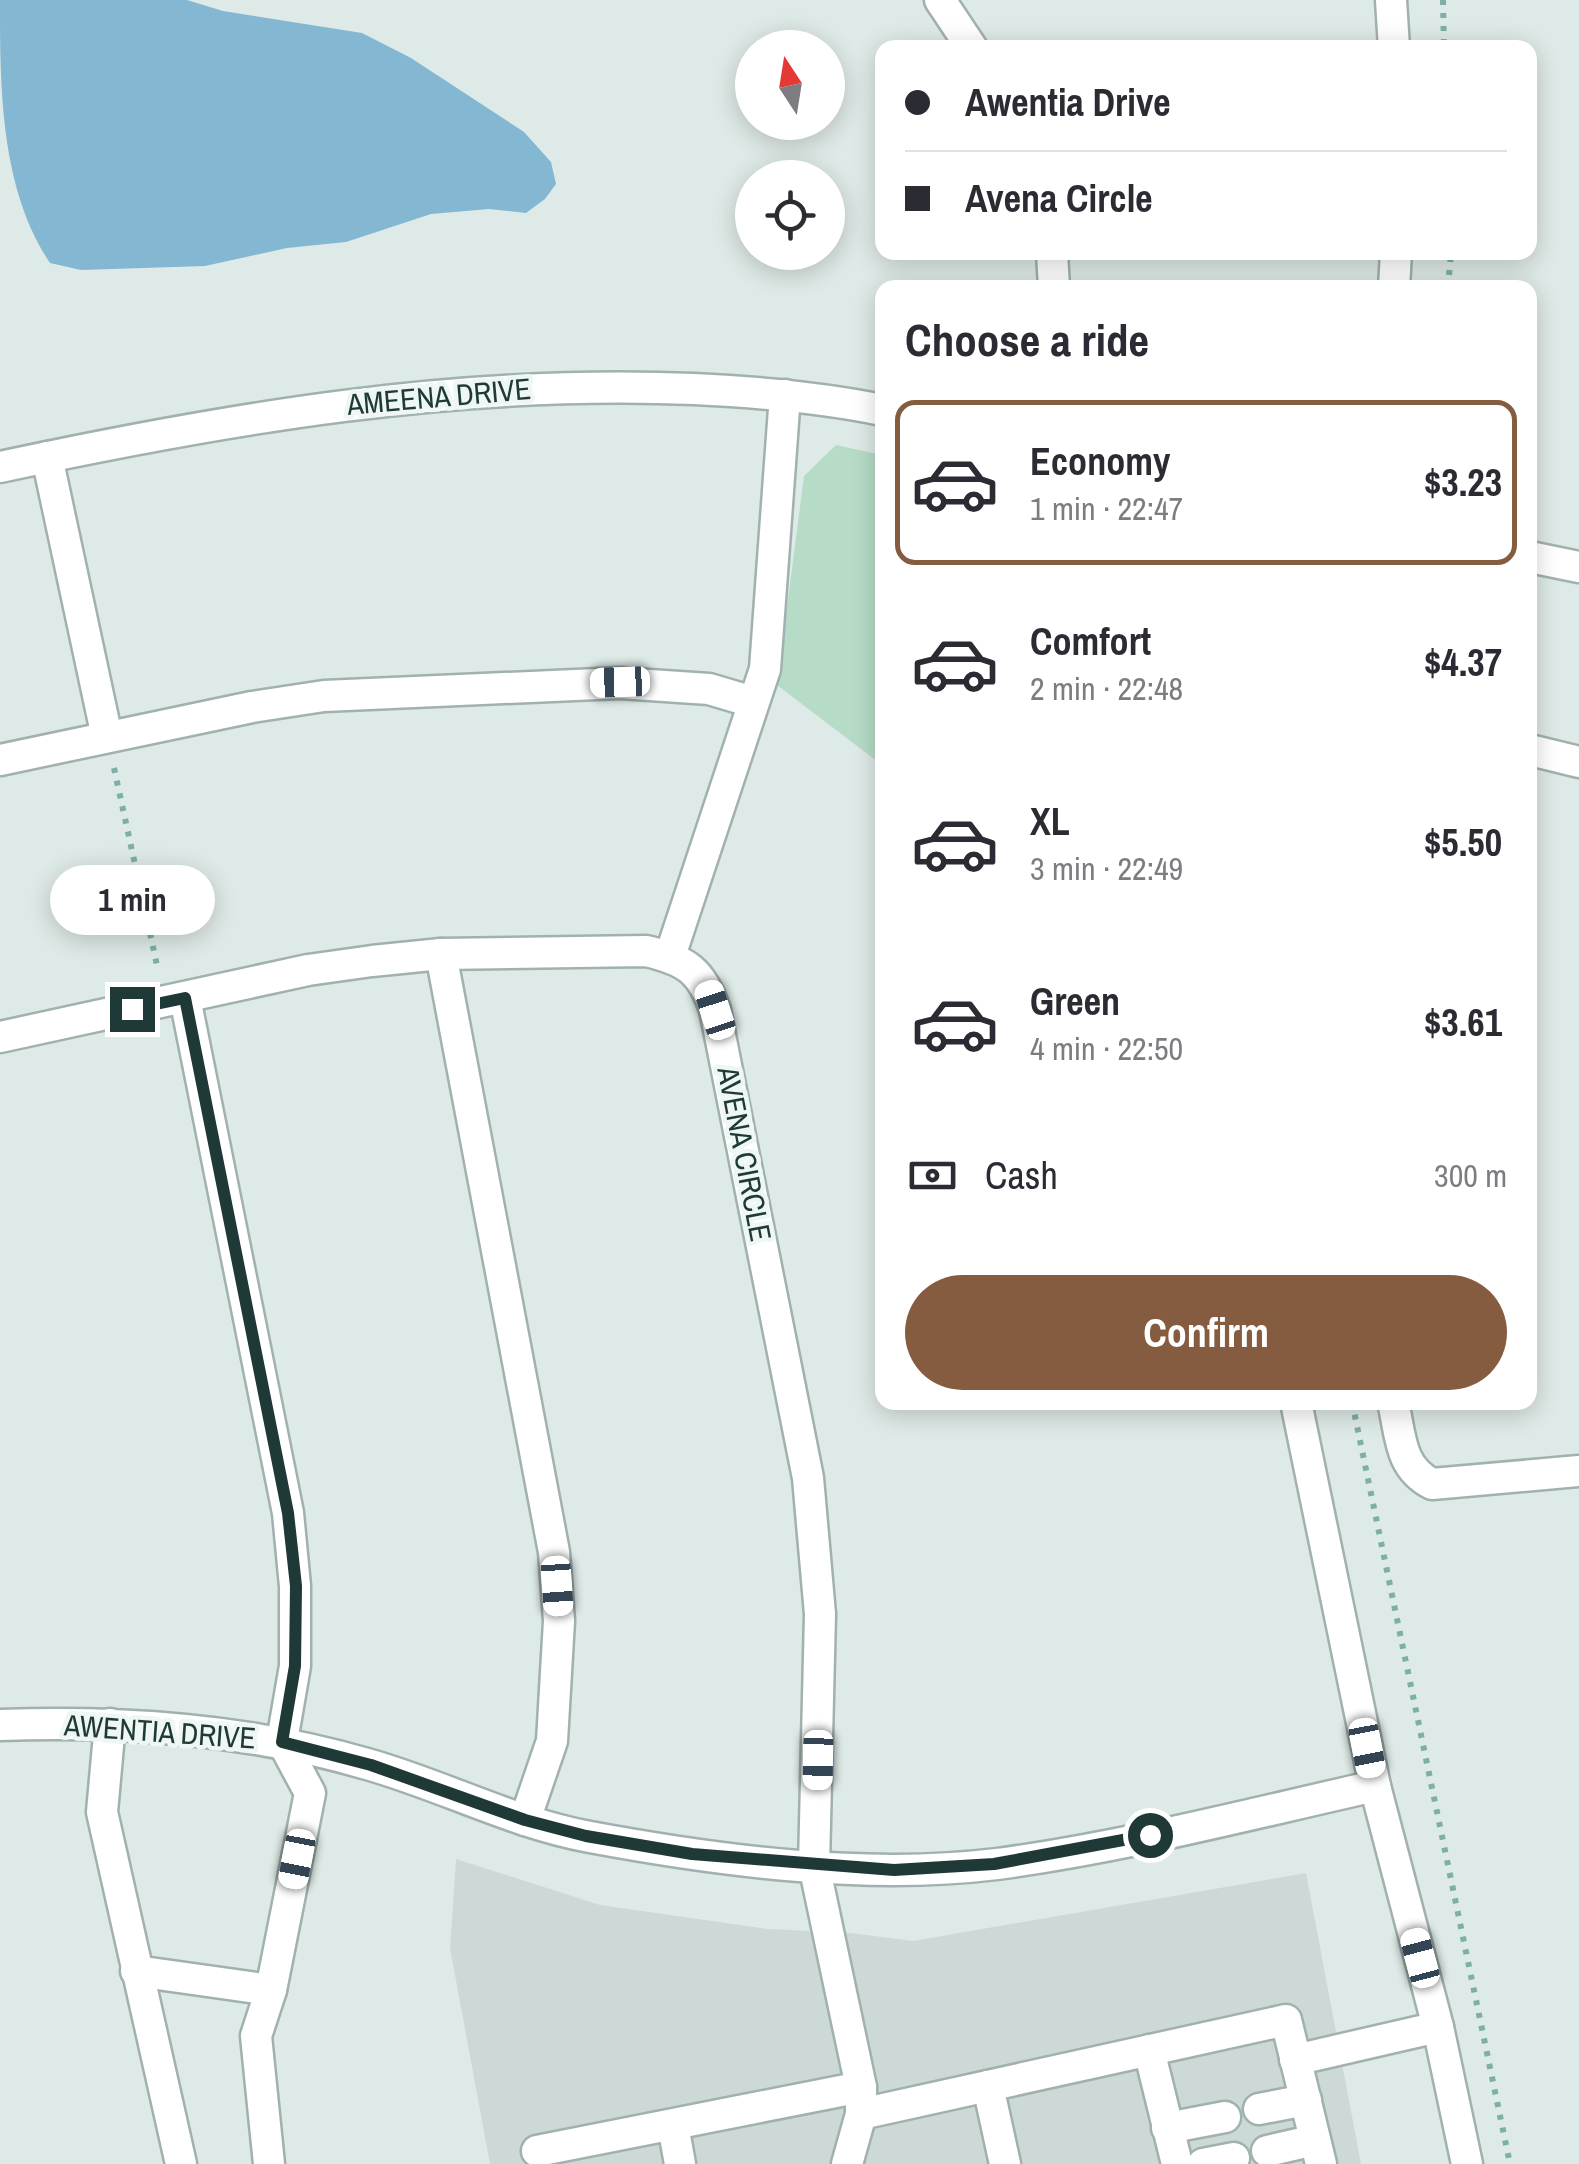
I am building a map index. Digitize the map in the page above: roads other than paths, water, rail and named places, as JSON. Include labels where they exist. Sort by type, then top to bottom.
[{"type":"street","points":[[940,0],[967,40]]},
{"type":"street","points":[[1391,0],[1394,40]]},
{"type":"street","name":"AMEENA DRIVE","points":[[0,467],[214,424],[416,396],[532,388],[643,387],[786,395],[875,409]]},
{"type":"street","points":[[0,1036],[308,970],[441,954],[622,950],[670,956],[765,669],[786,395]]},
{"type":"street","points":[[47,457],[108,737]]},
{"type":"street","points":[[1537,558],[1579,567]]},
{"type":"street","points":[[0,760],[252,707],[387,691],[620,682],[709,689],[753,702]]},
{"type":"street","points":[[1537,752],[1579,762]]},
{"type":"street","points":[[441,954],[554,1552],[559,1620],[552,1741],[525,1820]]},
{"type":"street","name":"AVENA CIRCLE","points":[[670,956],[706,984],[715,1010],[808,1478],[820,1614],[814,1865],[861,2100]]},
{"type":"street","points":[[175,1000],[288,1513],[296,1586],[295,1666],[282,1742],[310,1793],[271,1990],[256,2036],[269,2164]]},
{"type":"street","points":[[1298,1410],[1375,1786],[1438,2026],[1467,2164]]},
{"type":"street","points":[[1396,1410],[1408,1465],[1416,1476],[1432,1484],[1579,1471]]},
{"type":"street","points":[[110,1724],[102,1812],[181,2164]]},
{"type":"street","name":"AWENTIA DRIVE","points":[[0,1725],[110,1724],[208,1731],[282,1742],[371,1765],[525,1820],[586,1836],[692,1854],[894,1870],[994,1864],[1074,1852],[1375,1786]]},
{"type":"street","points":[[136,1971],[271,1990]]},
{"type":"street","points":[[538,2151],[672,2124],[988,2086],[1286,2020],[1318,2152],[1267,2151]]},
{"type":"street","points":[[1296,2060],[1438,2026]]},
{"type":"street","points":[[1149,2050],[1176,2164]]},
{"type":"street","points":[[988,2086],[1006,2164]]},
{"type":"street","points":[[847,2164],[861,2100]]},
{"type":"street","points":[[1260,2109],[1306,2100]]},
{"type":"street","points":[[1168,2128],[1224,2117]]},
{"type":"street","points":[[672,2124],[680,2164]]},
{"type":"street","points":[[1203,2164],[1234,2158]]},
{"type":"water","points":[[0,0],[187,0],[223,11],[362,33],[411,58],[524,132],[551,162],[556,184],[545,199],[526,213],[489,209],[431,214],[346,242],[287,248],[205,266],[81,270],[50,263],[33,234],[12,170],[3,102]]}]
